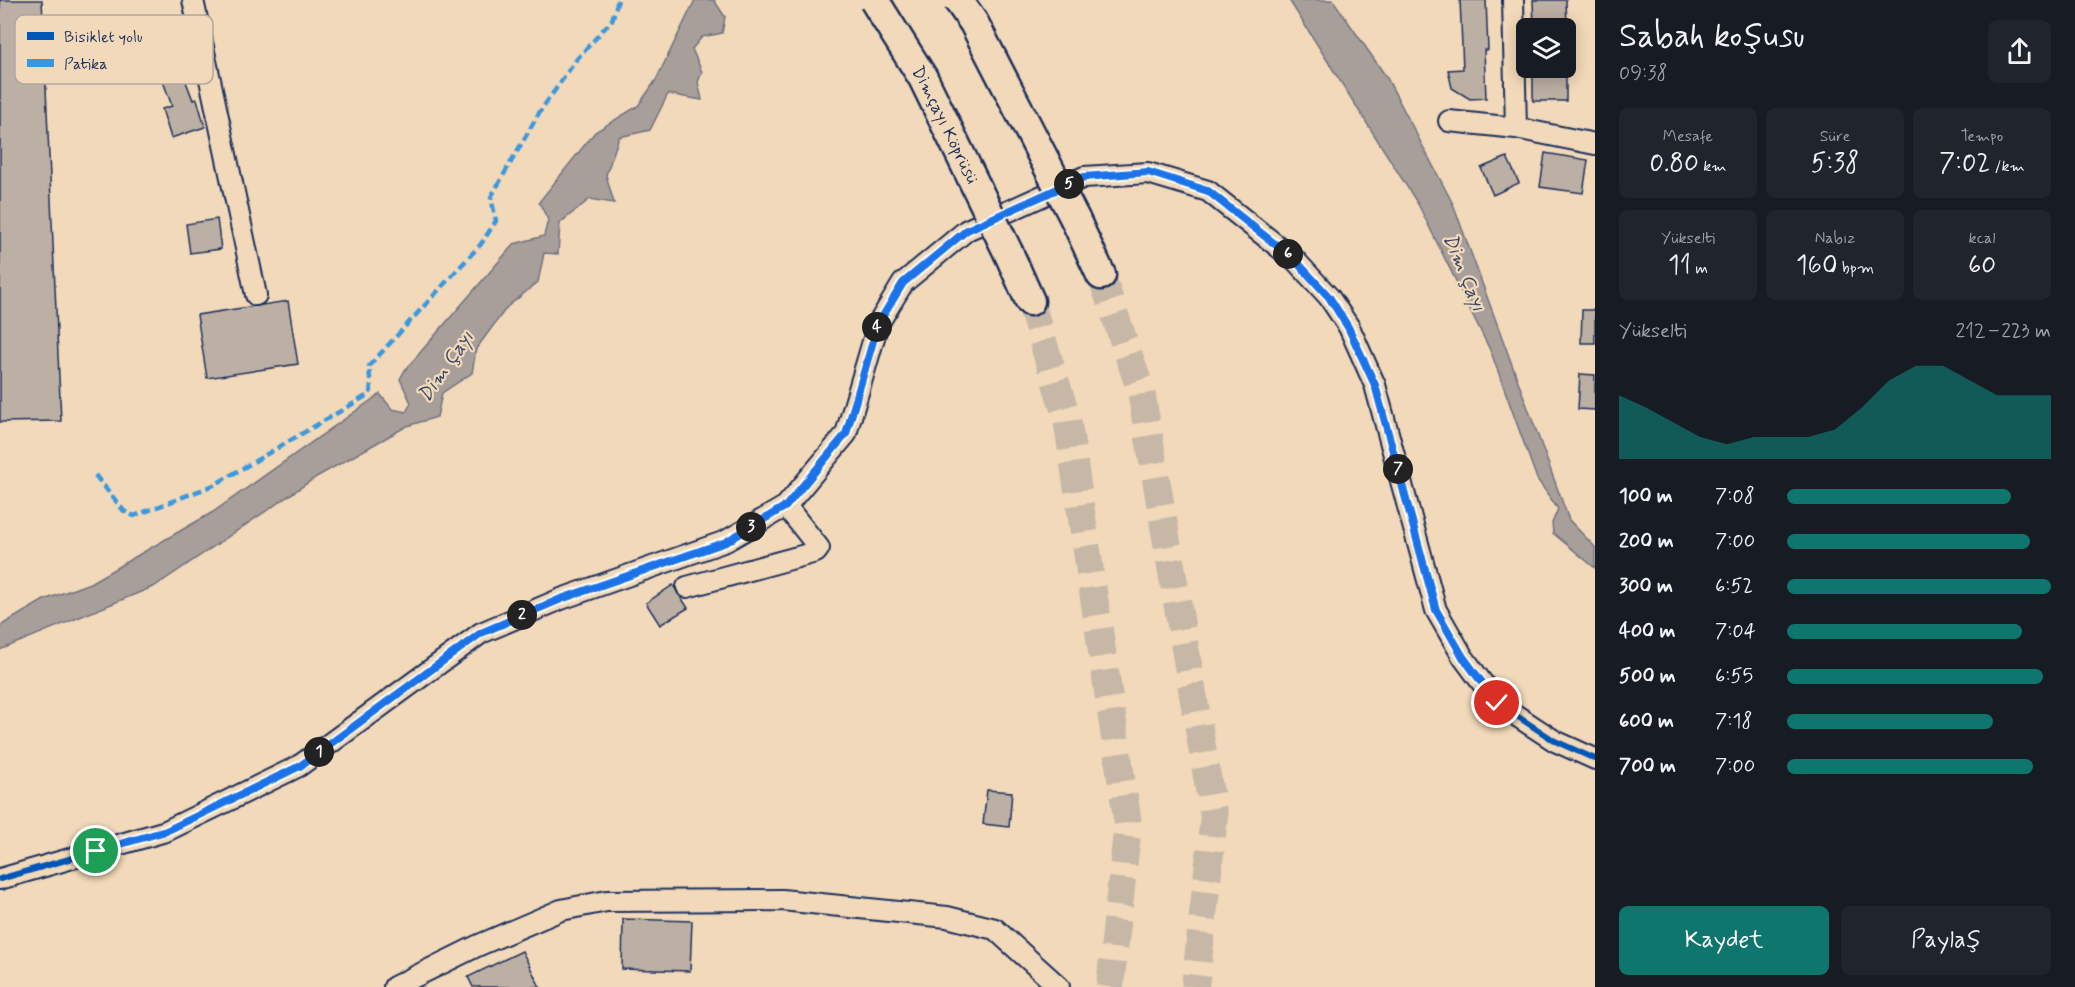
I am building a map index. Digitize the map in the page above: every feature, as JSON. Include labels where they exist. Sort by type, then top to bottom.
[{"type":"highway","name":"Dimçayı Köprüsü","points":[[874,0],[923,78],[1030,301]]},
{"type":"highway","points":[[958,0],[974,24],[1075,219],[1101,275]]},
{"type":"street","points":[[194,0],[197,15]]},
{"type":"street","points":[[1513,0],[1516,128]]},
{"type":"street","points":[[212,84],[256,295]]},
{"type":"street","points":[[1449,121],[1516,128],[1595,144]]},
{"type":"street","points":[[0,879],[166,831],[300,766],[481,633],[561,599],[726,542],[786,506],[846,434],[878,324],[903,283],[967,230],[1084,177],[1148,172],[1208,191],[1295,260],[1329,297],[1348,327],[1375,385],[1436,610],[1463,657],[1497,703],[1555,741],[1595,759]]},
{"type":"street","points":[[687,588],[816,552],[819,548],[814,539],[786,506]]},
{"type":"street","points":[[394,987],[561,910],[607,901],[782,900],[947,917],[995,929],[1059,987]]},
{"type":"water","name":"Dim Çayı","points":[[695,0],[714,0],[725,17],[722,33],[702,37],[692,49],[702,72],[698,82],[702,100],[668,94],[650,130],[619,137],[606,175],[614,203],[590,199],[560,223],[558,254],[544,253],[538,282],[507,307],[476,349],[472,373],[442,393],[437,417],[407,426],[318,476],[155,586],[0,650],[0,626],[44,600],[90,583],[213,512],[380,394],[392,409],[406,412],[411,403],[400,379],[405,370],[514,244],[544,236],[548,220],[539,202],[595,132],[638,106],[656,80]]},
{"type":"water","name":"Dim Çayı","points":[[1289,0],[1333,0],[1387,78],[1453,204],[1569,520],[1595,547],[1595,568],[1553,533],[1552,523],[1558,509],[1537,479],[1491,352],[1418,204]]},
{"type":"building","points":[[0,0],[42,0],[43,15],[15,15],[15,84],[46,84],[61,421],[0,422]]},
{"type":"building","points":[[1460,0],[1486,0],[1488,50],[1484,50],[1486,98],[1470,99],[1452,88],[1448,70],[1463,69]]},
{"type":"building","points":[[1533,0],[1566,0],[1567,18],[1534,18]]},
{"type":"building","points":[[1533,78],[1566,78],[1566,101],[1533,101]]},
{"type":"building","points":[[164,84],[187,84],[193,100],[197,99],[205,127],[171,138],[162,109],[172,106]]},
{"type":"building","points":[[1545,153],[1588,160],[1583,193],[1540,187]]},
{"type":"building","points":[[1507,157],[1519,183],[1493,195],[1481,168]]},
{"type":"building","points":[[217,219],[221,249],[190,253],[186,224]]},
{"type":"building","points":[[288,301],[298,364],[207,378],[197,315]]},
{"type":"building","points":[[1582,310],[1595,310],[1595,343],[1581,343]]},
{"type":"building","points":[[1580,374],[1595,375],[1595,410],[1578,409]]},
{"type":"building","points":[[673,585],[688,608],[660,625],[646,603]]},
{"type":"building","points":[[987,790],[1012,792],[1009,827],[983,824]]},
{"type":"building","points":[[623,919],[692,921],[690,971],[622,969]]},
{"type":"building","points":[[522,951],[540,987],[473,987],[468,977]]},
{"type":"tunnel","points":[[1101,275],[1141,391],[1214,817],[1195,987]]},
{"type":"tunnel","points":[[1030,301],[1067,418],[1128,824],[1110,987]]},
{"type":"marked path","points":[[95,475],[124,511],[134,516],[214,485],[368,395],[371,391],[369,366],[481,244],[496,221],[491,197],[539,113],[576,60],[612,20],[618,0]]},
{"type":"cycle path","points":[[0,879],[166,831],[299,766],[481,633],[561,599],[726,541],[786,506],[846,434],[878,324],[903,283],[967,230],[1084,177],[1148,173],[1208,191],[1295,260],[1329,297],[1349,327],[1375,385],[1436,610],[1463,657],[1497,703],[1555,741],[1595,759]]},
{"type":"route","points":[[96,851],[166,831],[300,766],[481,633],[561,599],[726,542],[786,506],[846,434],[878,324],[903,283],[967,230],[1084,177],[1148,172],[1208,191],[1295,260],[1329,297],[1348,327],[1375,385],[1436,610],[1463,657],[1497,703]]}]
